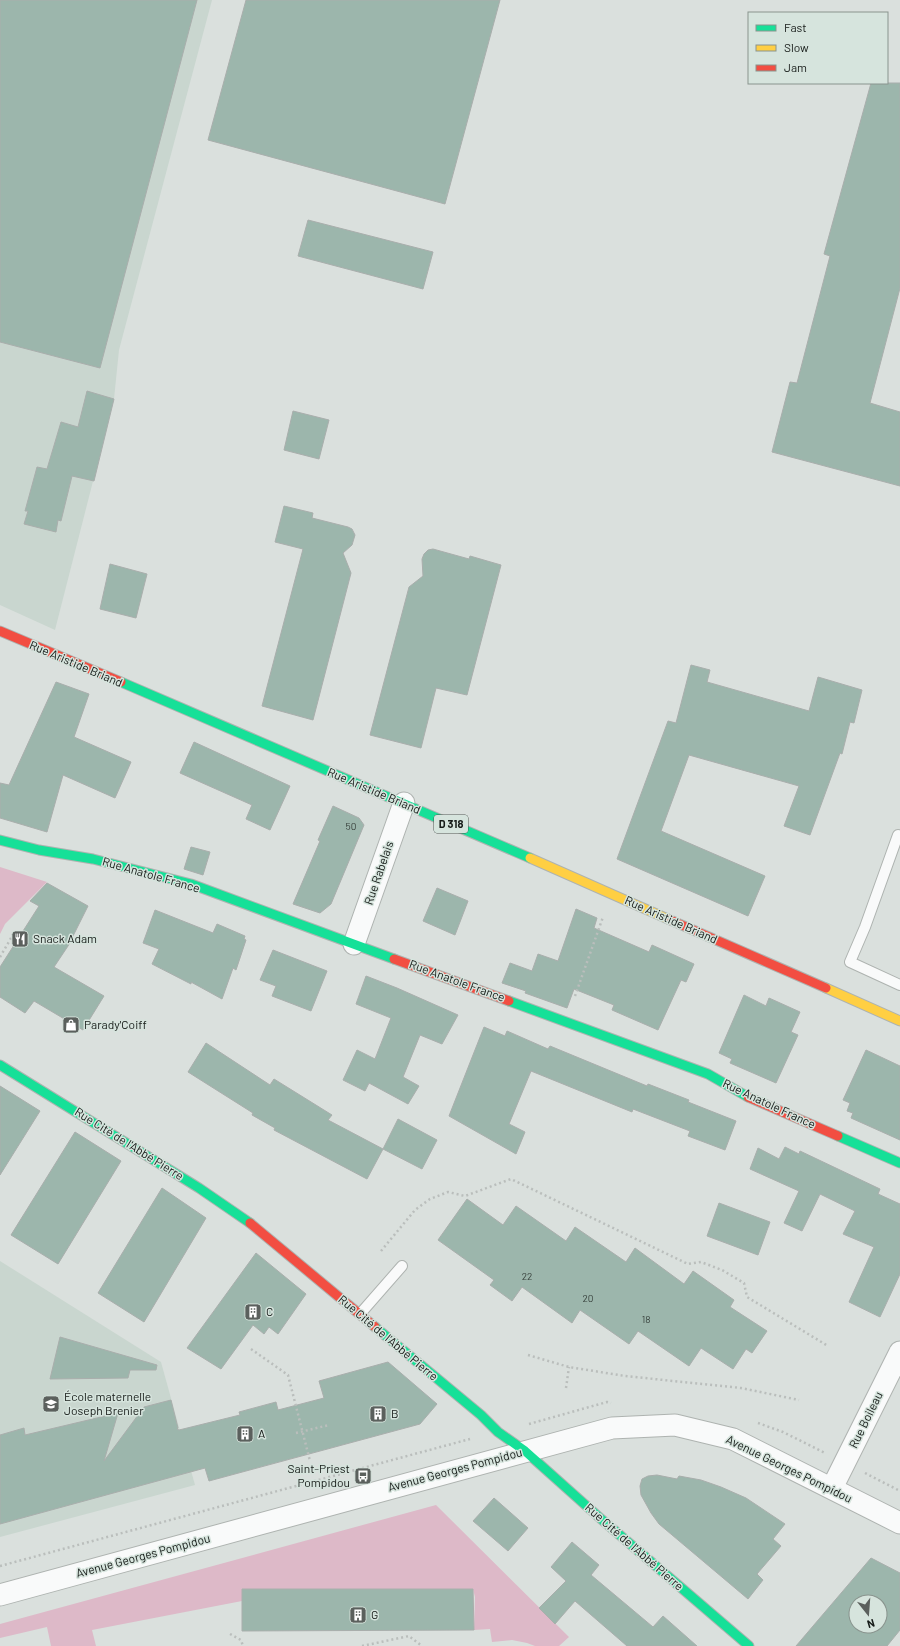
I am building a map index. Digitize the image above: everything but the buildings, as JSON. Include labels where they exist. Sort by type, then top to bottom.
[{"type":"street","name":"Rue Aristide Briand","points":[[0,631],[404,803],[900,1020]]},
{"type":"street","name":"Rue Rabelais","points":[[354,944],[404,803]]},
{"type":"street","name":"Rue Anatole France","points":[[0,840],[40,850],[93,859],[191,884],[708,1074],[742,1094],[900,1163]]},
{"type":"street","name":"Rue Cité de l'Abbé Pierre","points":[[0,1065],[199,1188],[246,1220],[481,1415],[498,1432],[525,1451],[600,1518],[749,1646]]},
{"type":"street","name":"Rue Boileau","points":[[832,1488],[900,1352]]},
{"type":"street","name":"Avenue Georges Pompidou","points":[[0,1595],[612,1428],[675,1425],[733,1439],[900,1523]]},
{"type":"lane","points":[[898,835],[865,927],[850,962],[900,985]]},
{"type":"lane","points":[[360,1314],[402,1266]]},
{"type":"path","points":[[575,996],[611,894]]},
{"type":"path","points":[[0,957],[14,933]]},
{"type":"path","points":[[381,1251],[415,1210],[430,1199],[448,1192],[465,1196],[511,1179],[688,1264],[701,1262],[722,1270],[744,1283],[746,1297],[828,1346]]},
{"type":"path","points":[[251,1349],[288,1375],[310,1461]]},
{"type":"path","points":[[528,1355],[569,1368],[624,1376],[741,1388],[799,1400]]},
{"type":"path","points":[[566,1388],[569,1368]]},
{"type":"path","points":[[296,1433],[329,1424]]},
{"type":"path","points":[[230,1634],[242,1640],[243,1646]]},
{"type":"path","points":[[362,1646],[409,1636],[422,1646]]},
{"type":"shaded area","points":[[0,0],[212,0],[119,350],[114,399],[55,630],[0,605]]},
{"type":"shaded area","points":[[0,867],[47,882],[5,924],[0,934]]},
{"type":"shaded area","points":[[0,1261],[161,1362],[195,1485],[0,1537]]},
{"type":"shaded area","points":[[436,1505],[569,1637],[559,1646],[535,1646],[512,1640],[492,1642],[490,1629],[474,1630],[475,1597],[473,1589],[242,1589],[242,1601],[92,1630],[96,1646],[51,1646],[47,1627],[0,1638],[0,1624]]},
{"type":"traffic: fast","points":[[121,682],[530,858]]},
{"type":"traffic: fast","points":[[0,840],[39,850],[93,859],[191,884],[394,959]]},
{"type":"traffic: fast","points":[[509,1001],[708,1074],[748,1097]]},
{"type":"traffic: fast","points":[[0,1065],[199,1188],[250,1223]]},
{"type":"traffic: fast","points":[[838,1136],[900,1163]]},
{"type":"traffic: fast","points":[[375,1327],[481,1415],[498,1432],[525,1451],[600,1518],[749,1646]]},
{"type":"traffic: slow","points":[[530,858],[668,919]]},
{"type":"traffic: slow","points":[[826,988],[900,1021]]},
{"type":"traffic: jam","points":[[0,631],[121,682]]},
{"type":"traffic: jam","points":[[668,919],[826,988]]},
{"type":"traffic: jam","points":[[394,959],[509,1001]]},
{"type":"traffic: jam","points":[[748,1097],[838,1136]]},
{"type":"traffic: jam","points":[[250,1223],[375,1327]]},
{"type":"place","name":"Snack Adam","points":[[20,939]]},
{"type":"place","name":"Parady'Coiff","points":[[71,1025]]},
{"type":"place","name":"C","points":[[253,1312]]},
{"type":"place","name":"École maternelle Joseph Brenier","points":[[51,1404]]},
{"type":"place","name":"B","points":[[378,1414]]},
{"type":"place","name":"A","points":[[245,1434]]},
{"type":"place","name":"Saint-Priest Pompidou","points":[[363,1476]]},
{"type":"place","name":"G","points":[[358,1615]]}]
